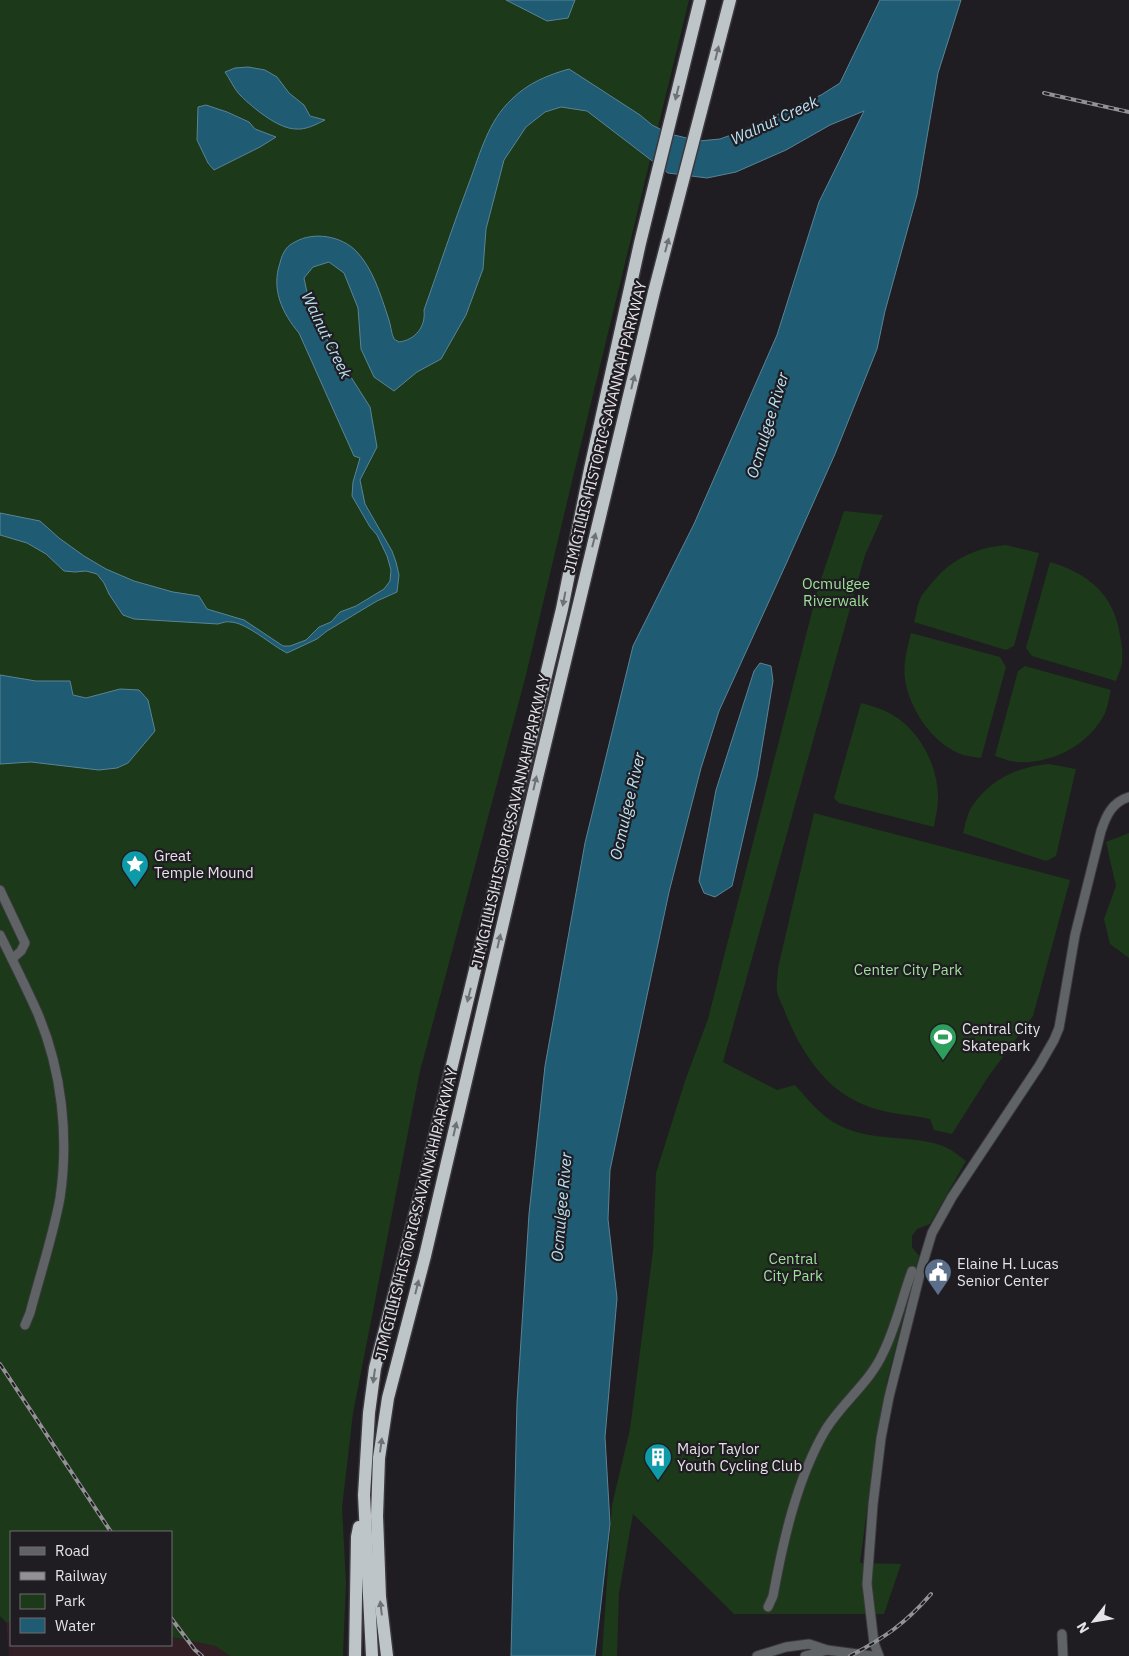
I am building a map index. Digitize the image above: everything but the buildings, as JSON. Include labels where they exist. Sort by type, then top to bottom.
[{"type":"highway","name":"JIM GILLIS HISTORIC SAVANNAH PARKWAY","points":[[372,1656],[364,1494],[369,1412],[375,1368],[427,1169],[560,619],[590,469],[640,243],[700,0]]},
{"type":"highway","name":"JIM GILLIS HISTORIC SAVANNAH PARKWAY","points":[[387,1656],[380,1597],[377,1516],[379,1458],[388,1398],[425,1256],[536,778],[654,292],[730,0]]},
{"type":"highway","points":[[355,1656],[357,1537],[364,1494]]},
{"type":"street","points":[[879,1656],[874,1644],[867,1584],[881,1438],[889,1397],[922,1266],[932,1233],[952,1197],[1039,1066],[1054,1040],[1061,1017],[1075,936],[1101,831],[1114,805],[1129,797]]},
{"type":"street","points":[[0,890],[25,943],[12,959]]},
{"type":"street","points":[[0,935],[38,1015],[49,1044],[59,1089],[64,1145],[59,1200],[30,1313],[24,1325]]},
{"type":"street","points":[[768,1606],[773,1596],[788,1524],[814,1452],[826,1430],[874,1369],[883,1354],[895,1324],[900,1301],[912,1270]]},
{"type":"street","points":[[1062,1634],[1063,1656]]},
{"type":"street","points":[[757,1656],[786,1647],[809,1644],[827,1650],[872,1656]]},
{"type":"street","points":[[806,1656],[827,1650]]},
{"type":"shaded area","points":[[6,1622],[10,1622],[10,1646],[172,1646],[172,1637],[215,1646],[230,1656],[9,1656]]},
{"type":"green space","points":[[0,0],[689,0],[525,679],[420,1071],[353,1413],[342,1508],[346,1582],[343,1656],[230,1656],[215,1646],[172,1637],[172,1531],[10,1531],[10,1622],[6,1622],[0,1616]]},
{"type":"green space","name":"Central City Park","points":[[844,511],[883,515],[865,555],[723,1062],[777,1090],[795,1085],[823,1115],[845,1128],[868,1135],[916,1140],[940,1145],[951,1150],[966,1161],[930,1224],[917,1229],[912,1236],[912,1247],[919,1256],[887,1381],[872,1471],[860,1563],[901,1564],[884,1614],[734,1614],[633,1514],[619,1593],[617,1656],[602,1656],[612,1505],[630,1429],[653,1251],[656,1173],[685,1081],[708,1019],[818,588]]},
{"type":"green space","points":[[1006,545],[1039,553],[1014,646],[1006,650],[914,622],[918,605],[925,591],[955,561],[974,552]]},
{"type":"green space","points":[[1050,562],[1088,579],[1106,597],[1117,622],[1121,642],[1122,665],[1116,681],[1032,656],[1026,648]]},
{"type":"green space","points":[[911,633],[1000,657],[1006,667],[981,758],[961,754],[948,748],[930,732],[916,712],[907,690],[905,679],[906,656]]},
{"type":"green space","points":[[1025,666],[1111,690],[1105,713],[1090,734],[1080,743],[1057,756],[1044,760],[1015,762],[995,756],[1018,671]]},
{"type":"green space","points":[[861,703],[895,716],[916,735],[924,747],[935,773],[937,786],[938,803],[934,827],[839,803],[834,798]]},
{"type":"green space","points":[[1049,764],[1076,769],[1056,856],[1046,861],[963,833],[971,808],[987,789],[1005,776],[1026,768]]},
{"type":"green space","name":"Center City Park","points":[[814,813],[1070,880],[1033,1016],[988,1077],[952,1134],[934,1130],[930,1119],[878,1110],[848,1097],[825,1078],[815,1066],[806,1054],[791,1026],[778,994],[778,968]]},
{"type":"green space","points":[[1129,833],[1129,958],[1110,944],[1104,919],[1116,886],[1106,842]]},
{"type":"water","points":[[506,0],[575,0],[568,18],[547,21]]},
{"type":"water","points":[[880,0],[961,0],[938,73],[917,195],[885,311],[877,349],[835,454],[719,711],[701,768],[669,892],[610,1170],[608,1219],[617,1298],[605,1437],[610,1524],[595,1656],[511,1656],[517,1403],[529,1214],[545,1066],[585,843],[633,646],[694,524],[777,335],[819,202],[864,111],[830,125],[786,150],[736,172],[707,178],[668,173],[587,111],[561,107],[545,112],[526,127],[504,160],[486,229],[483,269],[466,315],[441,359],[417,372],[394,391],[374,377],[361,349],[358,308],[344,273],[329,262],[313,267],[304,278],[309,302],[323,333],[370,407],[377,447],[360,480],[365,504],[392,551],[399,575],[397,592],[377,601],[317,639],[287,653],[251,630],[236,623],[218,624],[134,619],[123,615],[97,574],[86,571],[64,571],[46,554],[27,543],[0,535],[0,513],[40,521],[59,538],[106,569],[134,581],[173,592],[199,596],[207,609],[244,620],[283,646],[290,646],[306,640],[319,627],[331,622],[340,612],[356,606],[384,589],[390,581],[391,570],[377,535],[370,527],[352,496],[353,482],[360,458],[354,456],[299,333],[283,309],[280,300],[277,282],[278,273],[282,256],[288,247],[303,239],[319,236],[336,239],[351,247],[363,259],[372,274],[394,339],[399,342],[410,339],[418,332],[423,322],[424,310],[486,138],[504,108],[525,88],[546,77],[569,69],[640,115],[652,125],[670,134],[699,141],[720,139],[821,95],[840,83]]},
{"type":"water","points":[[248,67],[265,70],[277,77],[289,93],[304,105],[310,116],[325,120],[307,128],[296,129],[281,125],[266,116],[240,95],[225,72],[235,68]]},
{"type":"water","points":[[206,105],[249,122],[255,129],[276,137],[214,170],[208,163],[197,140],[198,107]]},
{"type":"water","points":[[760,663],[771,666],[773,681],[757,777],[732,886],[715,897],[704,893],[699,881],[716,790],[754,671]]},
{"type":"water","points":[[0,675],[36,681],[70,681],[73,695],[86,698],[120,689],[139,690],[148,700],[155,731],[128,763],[117,768],[99,770],[31,762],[0,764]]},
{"type":"railway","points":[[1044,93],[1129,112]]},
{"type":"railway","points":[[0,1364],[110,1531]]},
{"type":"railway","points":[[850,1656],[894,1630],[931,1594]]},
{"type":"railway","points":[[172,1619],[195,1650],[202,1656]]},
{"type":"place","name":"Great Temple Mound","points":[[135,888]]},
{"type":"place","name":"Central City Skatepark","points":[[943,1061]]},
{"type":"place","name":"Elaine H. Lucas Senior Center","points":[[938,1296]]},
{"type":"place","name":"Major Taylor Youth Cycling Club","points":[[658,1481]]},
{"type":"water label","name":"Walnut Creek","points":[[774,120]]},
{"type":"water label","name":"Walnut Creek","points":[[327,335]]},
{"type":"water label","name":"Ocmulgee River","points":[[767,425]]},
{"type":"water label","name":"Ocmulgee River","points":[[627,806]]},
{"type":"water label","name":"Ocmulgee River","points":[[561,1207]]},
{"type":"park label","name":"Ocmulgee Riverwalk","points":[[836,592]]}]
